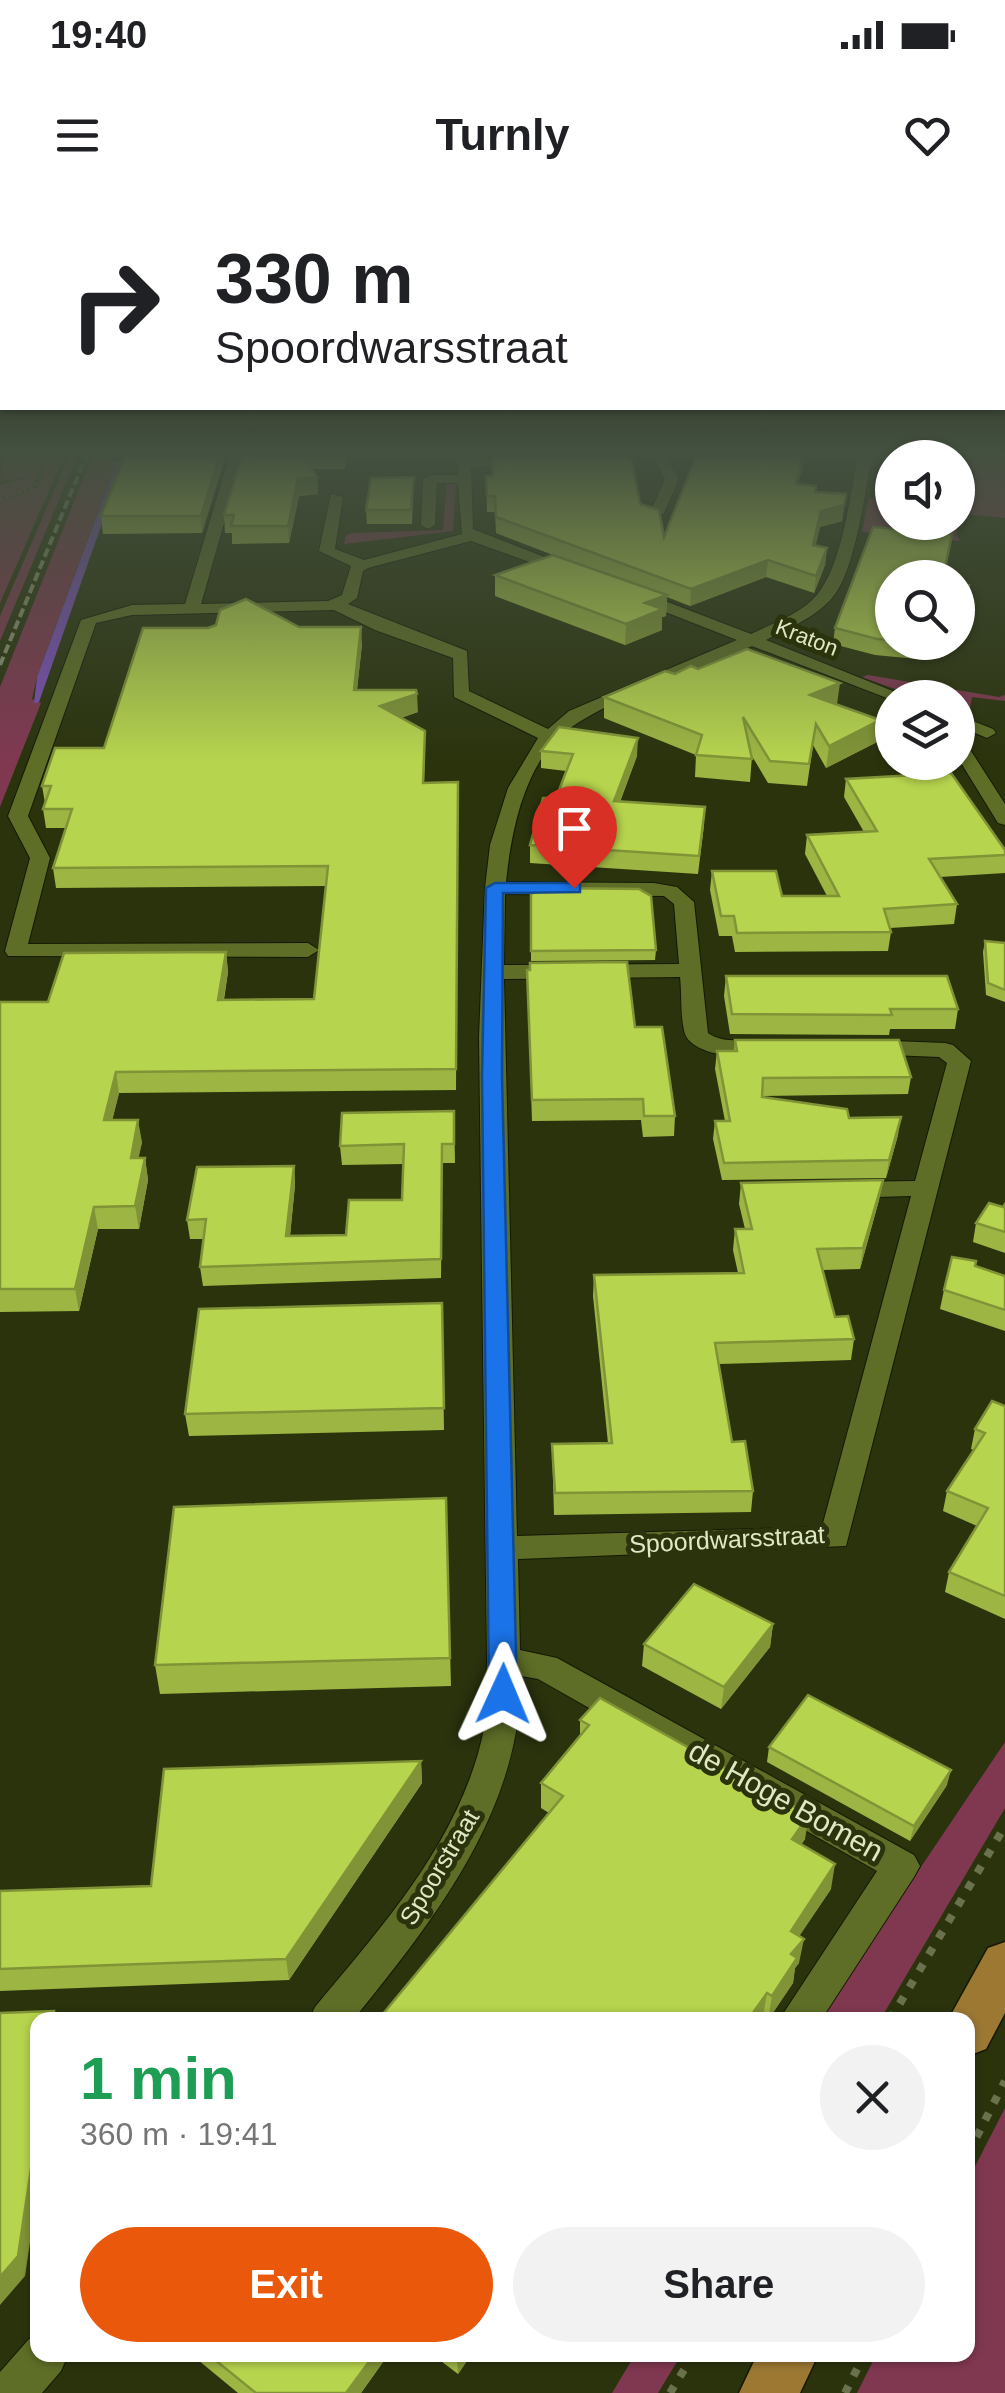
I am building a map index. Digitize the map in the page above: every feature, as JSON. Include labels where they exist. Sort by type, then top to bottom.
[{"type":"main road","points":[[975,2019],[1005,1964]]},
{"type":"main road","points":[[768,2393],[785,2362]]},
{"type":"street","points":[[192,609],[207,556]]},
{"type":"street","points":[[342,556],[363,565]]},
{"type":"street","points":[[308,950],[16,952],[40,858],[18,816],[88,620],[132,610],[336,604],[349,598],[356,569],[396,556]]},
{"type":"street","points":[[528,556],[594,580]]},
{"type":"street","name":"Spoorstraat","points":[[336,2012],[414,1916],[466,1832],[488,1778],[502,1727],[493,972],[500,845],[517,788],[550,737],[575,715],[752,640],[802,614],[827,594],[842,556]]},
{"type":"street","points":[[612,586],[752,640]]},
{"type":"street","points":[[336,604],[366,623],[400,630],[461,655],[460,693],[550,737]]},
{"type":"street","name":"Kraton","points":[[752,640],[875,688]]},
{"type":"street","points":[[975,727],[988,733]]},
{"type":"street","points":[[975,771],[1005,819]]},
{"type":"street","points":[[495,888],[670,891],[684,902],[697,1035],[704,1044],[718,1048],[790,1048]]},
{"type":"street","points":[[493,972],[691,970]]},
{"type":"street","name":"Spoordwarsstraat","points":[[501,1548],[834,1538],[959,1061],[946,1050],[918,1046],[845,1047]]},
{"type":"street","points":[[810,1191],[927,1188]]},
{"type":"street","name":"de Hoge Bomen","points":[[504,1660],[546,1667],[901,1866],[804,2012]]},
{"type":"street","points":[[12,2393],[39,2362]]},
{"type":"path","points":[[895,2012],[1005,1826]]},
{"type":"path","points":[[975,2140],[1005,2081]]},
{"type":"path","points":[[670,2393],[689,2362]]},
{"type":"path","points":[[845,2393],[860,2362]]},
{"type":"shaded area","points":[[0,556],[20,556],[0,603]]},
{"type":"shaded area","points":[[26,556],[35,556],[0,641],[0,616]]},
{"type":"shaded area","points":[[52,556],[81,556],[37,677],[32,699],[41,703],[0,807],[0,687]]},
{"type":"shaded area","points":[[82,556],[90,556],[39,702],[34,703],[37,677]]},
{"type":"shaded area","points":[[868,675],[898,680],[875,682],[862,677]]},
{"type":"shaded area","points":[[975,693],[1005,695],[1005,701],[975,697]]},
{"type":"shaded area","points":[[1005,1742],[1005,1808],[885,2012],[823,2012]]},
{"type":"shaded area","points":[[1005,2108],[1005,2393],[857,2393],[872,2362],[975,2362],[975,2166]]},
{"type":"shaded area","points":[[631,2362],[677,2362],[658,2393],[612,2393]]},
{"type":"building","points":[[557,556],[667,595],[645,603],[663,609],[626,624],[495,575]]},
{"type":"building","points":[[603,556],[824,556],[816,576],[768,560],[691,589]]},
{"type":"building","points":[[862,556],[947,556],[947,560],[875,560],[875,638],[835,628]]},
{"type":"building","points":[[246,599],[299,627],[361,627],[354,690],[416,690],[417,694],[380,706],[425,731],[423,783],[458,782],[456,1069],[116,1072],[104,1120],[138,1120],[131,1158],[145,1158],[135,1206],[94,1207],[75,1289],[0,1289],[0,1002],[48,1002],[64,953],[226,952],[218,1000],[314,999],[328,866],[53,868],[72,809],[43,809],[51,786],[42,786],[55,748],[104,748],[143,628],[208,628],[216,625],[220,610]]},
{"type":"building","points":[[747,649],[840,683],[810,695],[875,718],[875,723],[829,746],[816,724],[809,764],[770,761],[743,717],[752,759],[696,755],[702,735],[604,697],[665,671],[675,674],[691,666],[698,669]]},
{"type":"building","points":[[559,727],[638,738],[614,801],[705,807],[699,856],[530,845],[543,798],[556,798],[573,754],[541,751]]},
{"type":"building","points":[[846,779],[956,780],[1005,855],[929,859],[957,904],[884,909],[891,932],[737,933],[734,916],[721,916],[712,871],[776,871],[782,896],[839,896],[807,835],[877,831]]},
{"type":"building","points":[[544,888],[639,889],[651,896],[656,950],[531,951],[531,894]]},
{"type":"building","points":[[985,941],[1005,943],[1005,990],[988,983]]},
{"type":"building","points":[[627,962],[635,1027],[662,1027],[675,1116],[644,1116],[643,1099],[532,1100],[527,970],[530,963]]},
{"type":"building","points":[[726,976],[947,976],[958,1009],[890,1009],[892,1015],[732,1014]]},
{"type":"building","points":[[735,1040],[899,1040],[911,1077],[763,1078],[762,1097],[847,1109],[849,1118],[901,1117],[889,1160],[724,1163],[715,1121],[730,1121],[717,1051],[737,1051]]},
{"type":"building","points":[[454,1111],[454,1144],[442,1144],[441,1259],[200,1267],[206,1219],[187,1220],[197,1167],[294,1166],[286,1236],[346,1235],[349,1200],[402,1200],[404,1144],[340,1146],[342,1113]]},
{"type":"building","points":[[883,1180],[863,1248],[817,1249],[835,1317],[848,1316],[854,1339],[715,1343],[732,1442],[745,1441],[753,1491],[555,1493],[552,1444],[612,1443],[594,1275],[744,1273],[735,1229],[752,1229],[741,1183]]},
{"type":"building","points":[[989,1203],[1003,1207],[1005,1204],[1005,1232],[976,1223]]},
{"type":"building","points":[[952,1257],[976,1261],[975,1266],[1005,1276],[1005,1310],[944,1290]]},
{"type":"building","points":[[442,1303],[444,1408],[185,1414],[199,1309]]},
{"type":"building","points":[[992,1401],[1005,1406],[1005,1596],[949,1572],[988,1508],[947,1491],[985,1433],[975,1429]]},
{"type":"building","points":[[446,1498],[450,1658],[155,1665],[174,1507]]},
{"type":"building","points":[[694,1584],[773,1624],[724,1687],[644,1644]]},
{"type":"building","points":[[808,1695],[951,1770],[914,1826],[769,1747]]},
{"type":"building","points":[[600,1698],[809,1815],[792,1839],[835,1864],[791,1931],[804,1939],[791,1954],[797,1958],[772,1996],[767,1993],[754,2012],[385,2012],[563,1796],[541,1783],[589,1725],[580,1720]]},
{"type":"building","points":[[421,1761],[286,1959],[0,1969],[0,1891],[151,1886],[164,1769]]},
{"type":"building","points":[[54,2011],[30,2012],[30,2176],[18,2256],[0,2277],[0,2013]]},
{"type":"building","points":[[218,2362],[369,2362],[346,2393],[256,2393]]},
{"type":"railway","points":[[0,665],[45,556]]},
{"type":"route","points":[[503,1694],[492,1076],[495,888],[574,888]]}]
